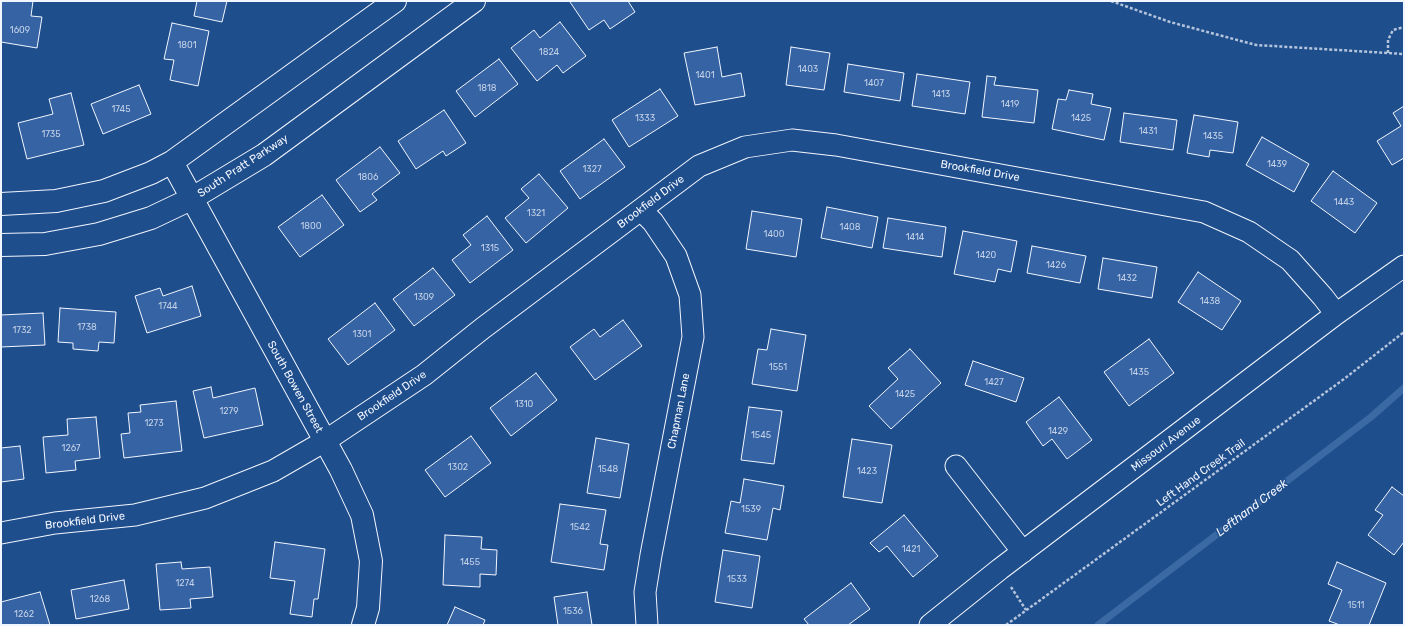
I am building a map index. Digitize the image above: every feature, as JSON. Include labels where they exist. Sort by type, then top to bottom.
[{"type":"street","points":[[1,204],[56,201],[104,191],[151,173],[172,162],[395,1]]},
{"type":"street","name":"South Pratt Parkway","points":[[1,244],[46,244],[99,234],[151,218],[191,199],[264,155],[474,1]]},
{"type":"street","name":"Brookfield Drive","points":[[1,533],[55,523],[135,515],[205,498],[273,471],[325,441],[424,374],[489,323],[699,166],[745,147],[792,140],[836,145],[1204,212],[1249,232],[1290,260],[1336,314]]},
{"type":"street","name":"South Bowen Street","points":[[172,162],[341,470],[362,515],[371,561],[368,608],[363,625]]},
{"type":"street","name":"Chapman Lane","points":[[641,210],[653,222],[676,256],[690,295],[694,337],[645,592],[647,625]]},
{"type":"street","name":"Missouri Avenue","points":[[930,625],[1022,552],[1336,314],[1404,266]]},
{"type":"street","points":[[956,466],[1022,552]]},
{"type":"path","points":[[1111,1],[1170,22],[1256,44],[1404,54]]},
{"type":"path","points":[[1388,53],[1388,40],[1393,30],[1404,27]]},
{"type":"path","name":"Left Hand Creek Trail","points":[[1006,625],[1344,379],[1404,332]]},
{"type":"building","points":[[1,1],[33,1],[31,16],[42,17],[37,48],[1,42]]},
{"type":"building","points":[[197,1],[227,1],[222,22],[194,16]]},
{"type":"building","points":[[628,1],[635,12],[610,29],[604,20],[589,30],[570,2]]},
{"type":"building","points":[[560,22],[586,56],[563,73],[557,65],[537,81],[511,48],[534,30],[540,38]]},
{"type":"building","points":[[172,23],[209,31],[198,86],[170,80],[174,60],[164,59]]},
{"type":"building","points":[[717,47],[722,77],[741,73],[745,96],[695,105],[684,53]]},
{"type":"building","points":[[791,47],[830,53],[824,90],[786,85]]},
{"type":"building","points":[[499,59],[518,84],[475,117],[456,91]]},
{"type":"building","points":[[848,64],[904,73],[900,101],[844,92]]},
{"type":"building","points":[[917,74],[970,82],[965,114],[912,106]]},
{"type":"building","points":[[987,76],[996,77],[994,85],[1038,90],[1034,123],[982,117]]},
{"type":"building","points":[[139,85],[151,114],[103,134],[91,104]]},
{"type":"building","points":[[660,89],[678,116],[629,147],[612,120]]},
{"type":"building","points":[[1069,90],[1093,94],[1091,104],[1111,108],[1104,140],[1052,129],[1058,99],[1066,100]]},
{"type":"building","points":[[71,93],[84,145],[27,159],[18,123],[53,114],[49,99]]},
{"type":"building","points":[[1404,106],[1404,158],[1392,165],[1377,141],[1401,126],[1393,113]]},
{"type":"building","points":[[444,110],[466,143],[446,156],[443,151],[416,169],[398,141]]},
{"type":"building","points":[[1124,113],[1177,120],[1173,150],[1120,142]]},
{"type":"building","points":[[1194,115],[1238,122],[1233,153],[1210,150],[1209,157],[1187,153]]},
{"type":"building","points":[[1262,137],[1309,164],[1294,192],[1246,165]]},
{"type":"building","points":[[604,139],[625,167],[580,199],[560,171]]},
{"type":"building","points":[[380,147],[400,173],[372,194],[377,200],[360,212],[336,180]]},
{"type":"building","points":[[1333,171],[1377,203],[1355,233],[1311,201]]},
{"type":"building","points":[[539,174],[568,208],[526,243],[505,218],[529,198],[521,189]]},
{"type":"building","points":[[322,195],[344,225],[300,257],[278,227]]},
{"type":"building","points":[[827,207],[878,217],[872,248],[821,238]]},
{"type":"building","points":[[752,211],[802,219],[796,257],[746,249]]},
{"type":"building","points":[[487,216],[513,250],[470,283],[452,260],[471,245],[463,235]]},
{"type":"building","points":[[888,218],[946,227],[942,257],[883,248]]},
{"type":"building","points":[[963,231],[1017,241],[1011,272],[998,269],[995,282],[954,274]]},
{"type":"building","points":[[1032,246],[1086,256],[1080,283],[1027,273]]},
{"type":"building","points":[[1103,258],[1157,267],[1152,298],[1098,289]]},
{"type":"building","points":[[433,268],[455,295],[414,326],[393,299]]},
{"type":"building","points":[[1198,272],[1241,301],[1222,330],[1178,302]]},
{"type":"building","points":[[192,286],[201,316],[147,333],[135,296],[160,288],[163,296]]},
{"type":"building","points":[[375,303],[395,330],[348,365],[328,339]]},
{"type":"building","points":[[60,308],[116,312],[114,343],[99,342],[98,351],[73,349],[73,343],[58,342]]},
{"type":"building","points":[[43,313],[45,345],[1,347],[1,315]]},
{"type":"building","points":[[623,320],[642,346],[595,380],[570,347],[594,329],[600,337]]},
{"type":"building","points":[[771,329],[806,335],[797,391],[752,384],[758,349],[767,350]]},
{"type":"building","points":[[1149,339],[1174,373],[1129,406],[1104,372]]},
{"type":"building","points":[[910,349],[941,383],[891,429],[869,406],[898,379],[888,368]]},
{"type":"building","points":[[973,361],[1024,378],[1016,402],[965,385]]},
{"type":"building","points":[[536,373],[557,400],[511,436],[490,408]]},
{"type":"building","points":[[211,387],[213,398],[255,388],[263,425],[204,438],[193,391]]},
{"type":"building","points":[[1059,397],[1092,440],[1067,459],[1052,439],[1043,446],[1026,422]]},
{"type":"building","points":[[176,401],[182,451],[124,458],[121,434],[130,433],[128,413],[141,412],[140,405]]},
{"type":"building","points":[[749,407],[782,411],[774,464],[741,460]]},
{"type":"building","points":[[96,417],[100,458],[75,461],[76,470],[46,473],[43,437],[68,435],[67,419]]},
{"type":"building","points":[[471,436],[491,463],[445,497],[425,470]]},
{"type":"building","points":[[596,438],[629,444],[620,498],[587,493]]},
{"type":"building","points":[[852,439],[892,445],[882,503],[843,497]]},
{"type":"building","points":[[20,446],[24,479],[1,482],[1,448]]},
{"type":"building","points":[[744,479],[784,486],[780,510],[773,508],[767,540],[725,533],[731,501],[740,503]]},
{"type":"building","points":[[1392,487],[1404,496],[1404,542],[1394,555],[1368,535],[1383,515],[1375,510]]},
{"type":"building","points":[[560,504],[606,510],[600,544],[608,545],[604,570],[551,562]]},
{"type":"building","points":[[904,515],[938,556],[913,577],[887,546],[879,552],[870,543]]},
{"type":"building","points":[[445,535],[482,537],[481,549],[497,550],[496,575],[480,574],[480,587],[443,585]]},
{"type":"building","points":[[275,542],[325,549],[318,599],[314,599],[312,617],[290,614],[295,581],[270,578]]},
{"type":"building","points":[[723,550],[760,556],[752,608],[715,602]]},
{"type":"building","points":[[181,562],[182,569],[210,567],[213,597],[190,599],[191,608],[160,610],[156,564]]},
{"type":"building","points":[[1337,562],[1386,583],[1369,625],[1340,625],[1329,621],[1342,590],[1328,584]]},
{"type":"building","points":[[124,580],[129,609],[76,619],[71,590]]},
{"type":"building","points":[[851,583],[870,609],[848,625],[809,625],[804,619]]},
{"type":"building","points":[[40,592],[50,625],[1,625],[1,602]]},
{"type":"building","points":[[587,592],[592,625],[558,625],[554,597]]},
{"type":"building","points":[[455,607],[485,620],[483,625],[447,625]]},
{"type":"waterway","name":"Lefthand Creek","points":[[1098,625],[1371,417],[1404,388]]}]
